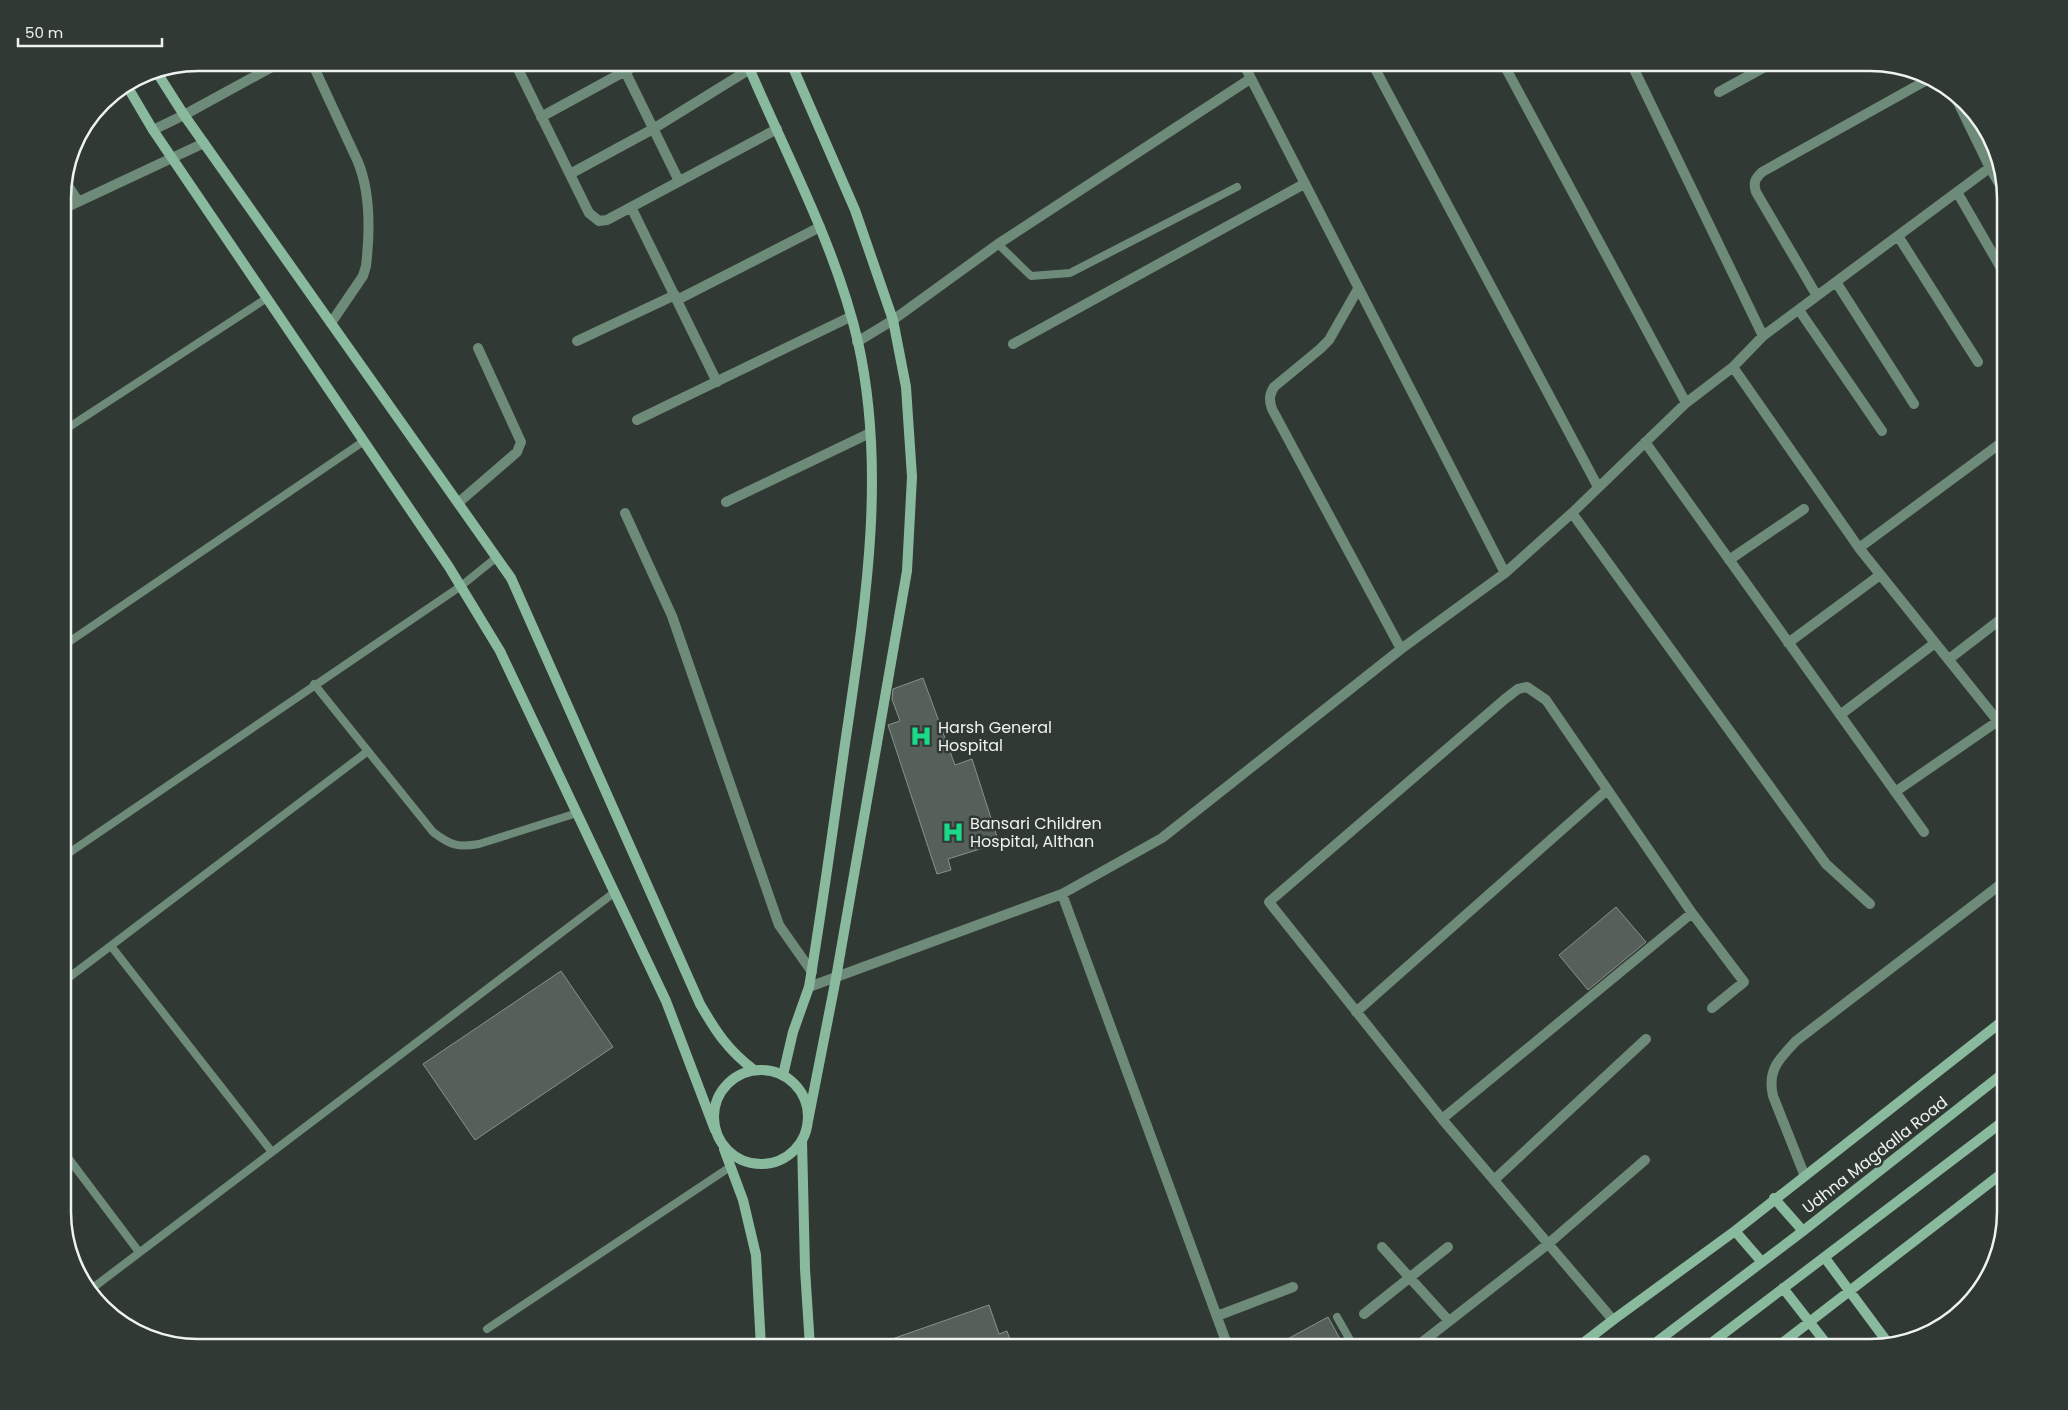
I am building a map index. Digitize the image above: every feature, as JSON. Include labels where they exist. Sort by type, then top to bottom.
[{"type":"main road","points":[[751,72],[820,227],[850,317],[858,342],[867,394],[870,433],[872,496],[868,570],[858,659],[812,972],[809,987],[793,1032],[783,1076]]},
{"type":"main road","points":[[722,1144],[734,1156],[748,1163],[764,1164],[780,1160],[792,1152],[802,1140],[807,1126],[836,978],[907,571],[912,477],[909,418],[906,387],[892,320],[855,210],[795,72]]},
{"type":"main road","points":[[160,78],[184,116],[512,578],[700,1004],[717,1033],[734,1055],[754,1070]]},
{"type":"main road","points":[[130,91],[153,130],[460,586],[500,651],[666,1000],[722,1144],[743,1200],[756,1255],[760,1339]]},
{"type":"main road","points":[[1589,1339],[1734,1231],[1804,1174],[1997,1026]]},
{"type":"main road","points":[[715,1130],[713,1114],[717,1098],[726,1085],[739,1075],[754,1070],[769,1070],[795,1084],[804,1097],[808,1111],[807,1126]]},
{"type":"main road","name":"Udhna Magdalla Road","points":[[1661,1339],[1997,1079]]},
{"type":"main road","points":[[1718,1339],[1997,1127]]},
{"type":"main road","points":[[802,1140],[810,1339]]},
{"type":"main road","points":[[1788,1339],[1997,1178]]},
{"type":"main road","points":[[1774,1198],[1803,1231]]},
{"type":"main road","points":[[1734,1231],[1761,1261]]},
{"type":"main road","points":[[1826,1258],[1884,1338]]},
{"type":"main road","points":[[1783,1288],[1822,1339]]},
{"type":"street","points":[[1247,71],[1504,573]]},
{"type":"street","points":[[1377,71],[1598,487]]},
{"type":"street","points":[[1508,71],[1686,403]]},
{"type":"street","points":[[1635,71],[1763,336]]},
{"type":"street","points":[[1719,92],[1756,71]]},
{"type":"street","points":[[153,130],[184,116],[262,72]]},
{"type":"street","points":[[317,72],[365,178],[368,195],[366,266],[363,276],[331,323]]},
{"type":"street","points":[[518,72],[592,217],[599,220],[607,220],[777,129]]},
{"type":"street","points":[[541,117],[615,72]]},
{"type":"street","points":[[625,72],[679,181]]},
{"type":"street","points":[[570,174],[654,129],[740,72]]},
{"type":"street","points":[[858,342],[998,244],[1250,79]]},
{"type":"street","points":[[1817,296],[1756,192],[1755,178],[1762,172],[1923,83]]},
{"type":"street","points":[[1965,114],[1991,163]]},
{"type":"street","points":[[72,204],[204,143]]},
{"type":"street","points":[[809,987],[1062,894],[1162,838],[1401,649],[1504,573],[1572,513],[1686,403],[1733,367],[1763,336],[1992,166]]},
{"type":"street","points":[[1013,344],[1304,184]]},
{"type":"street","points":[[72,192],[78,202]]},
{"type":"street","points":[[1957,192],[1997,260]]},
{"type":"street","points":[[632,207],[717,382]]},
{"type":"street","points":[[577,341],[676,298],[820,227]]},
{"type":"street","points":[[1898,236],[1978,362]]},
{"type":"street","points":[[1836,282],[1914,404]]},
{"type":"street","points":[[1358,289],[1329,340],[1274,387],[1269,394],[1269,401],[1401,649]]},
{"type":"street","points":[[1799,310],[1882,431]]},
{"type":"street","points":[[637,420],[850,317]]},
{"type":"street","points":[[458,504],[517,452],[521,442],[478,348]]},
{"type":"street","points":[[1733,367],[1859,548],[1997,720]]},
{"type":"street","points":[[726,502],[870,433]]},
{"type":"street","points":[[1645,442],[1924,832]]},
{"type":"street","points":[[1859,548],[1997,447]]},
{"type":"street","points":[[1729,560],[1804,508]]},
{"type":"street","points":[[625,513],[672,616],[779,925],[812,972]]},
{"type":"street","points":[[1572,513],[1826,864],[1870,904]]},
{"type":"street","points":[[1788,643],[1880,575]]},
{"type":"street","points":[[1948,660],[1997,623]]},
{"type":"street","points":[[1840,715],[1935,643]]},
{"type":"street","points":[[1613,1320],[1442,1119],[1269,902],[1497,705],[1518,690],[1527,687],[1546,700],[1692,913],[1744,982],[1712,1008]]},
{"type":"street","points":[[1895,792],[1997,722]]},
{"type":"street","points":[[1356,1012],[1607,790]]},
{"type":"street","points":[[1804,1174],[1770,1084],[1774,1069],[1783,1055],[1796,1041],[1997,888]]},
{"type":"street","points":[[1062,894],[1225,1339]]},
{"type":"street","points":[[1442,1119],[1692,913]]},
{"type":"street","points":[[1494,1180],[1646,1039]]},
{"type":"street","points":[[1427,1339],[1548,1244],[1645,1160]]},
{"type":"street","points":[[1382,1247],[1449,1321]]},
{"type":"street","points":[[1364,1314],[1448,1247]]},
{"type":"street","points":[[1217,1316],[1293,1287]]},
{"type":"lane","points":[[998,244],[1031,276],[1070,273],[1237,187]]},
{"type":"lane","points":[[72,425],[267,298]]},
{"type":"lane","points":[[72,640],[364,441]]},
{"type":"lane","points":[[72,851],[460,586],[496,557]]},
{"type":"lane","points":[[314,684],[432,832],[447,843],[464,847],[479,844],[577,813]]},
{"type":"lane","points":[[72,975],[368,751]]},
{"type":"lane","points":[[95,1286],[615,892]]},
{"type":"lane","points":[[111,946],[272,1152]]},
{"type":"lane","points":[[72,1163],[139,1252]]},
{"type":"lane","points":[[487,1329],[730,1167]]},
{"type":"lane","points":[[1337,1317],[1349,1339]]},
{"type":"building","points":[[923,678],[955,765],[972,759],[999,843],[948,859],[951,870],[937,874],[888,725],[900,721],[892,699],[893,689]]},
{"type":"building","points":[[1616,907],[1646,942],[1588,990],[1559,955]]},
{"type":"building","points":[[561,971],[613,1047],[475,1140],[423,1064]]},
{"type":"building","points":[[989,1305],[999,1334],[1007,1331],[1010,1339],[892,1339]]},
{"type":"building","points":[[1328,1317],[1340,1339],[1288,1339]]},
{"type":"place","name":"Harsh General Hospital","points":[[921,736]]},
{"type":"place","name":"Bansari Children Hospital, Althan","points":[[953,832]]}]
